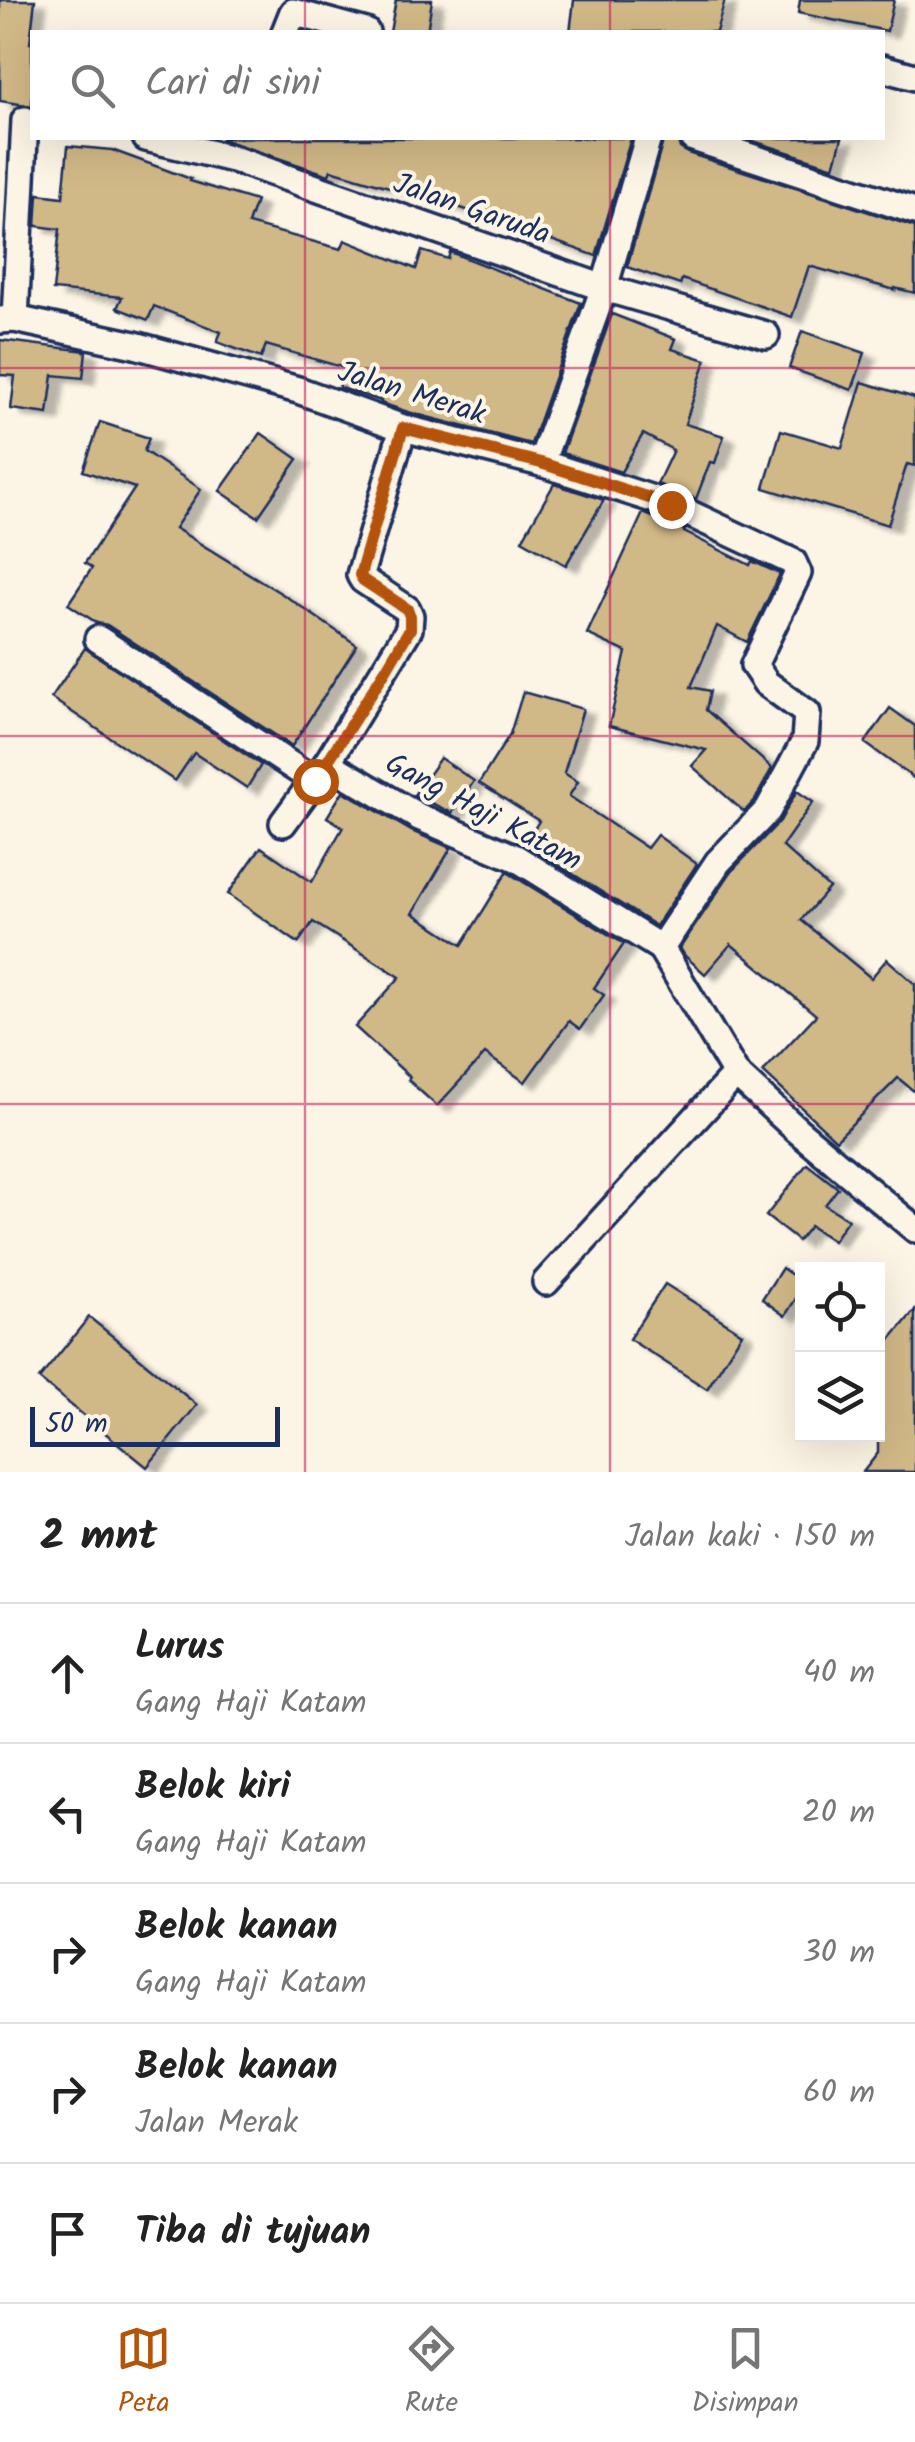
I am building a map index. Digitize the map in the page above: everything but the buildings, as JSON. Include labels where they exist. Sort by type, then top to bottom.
[{"type":"street","points":[[289,22],[351,30]]},
{"type":"street","points":[[885,69],[915,77]]},
{"type":"street","points":[[8,320],[19,121]]},
{"type":"street","name":"Jalan Garuda","points":[[164,140],[238,148],[604,288],[766,335]]},
{"type":"street","points":[[541,463],[604,288],[647,140]]},
{"type":"street","points":[[699,140],[915,211]]},
{"type":"street","name":"Jalan Merak","points":[[8,320],[135,345],[298,390],[403,428],[541,463],[671,505],[793,562],[798,572],[754,665],[766,683],[807,713],[805,741],[768,810],[718,862],[661,948]]},
{"type":"street","points":[[283,823],[321,772],[410,629],[407,609],[360,575],[403,428]]},
{"type":"street","name":"Gang Haji Katam","points":[[98,639],[321,772],[516,858],[661,948]]},
{"type":"street","points":[[661,948],[736,1074],[915,1229]]},
{"type":"street","points":[[546,1282],[736,1074]]},
{"type":"route","points":[[315,781],[410,629],[407,609],[360,575],[403,428],[541,463],[671,505]]}]
